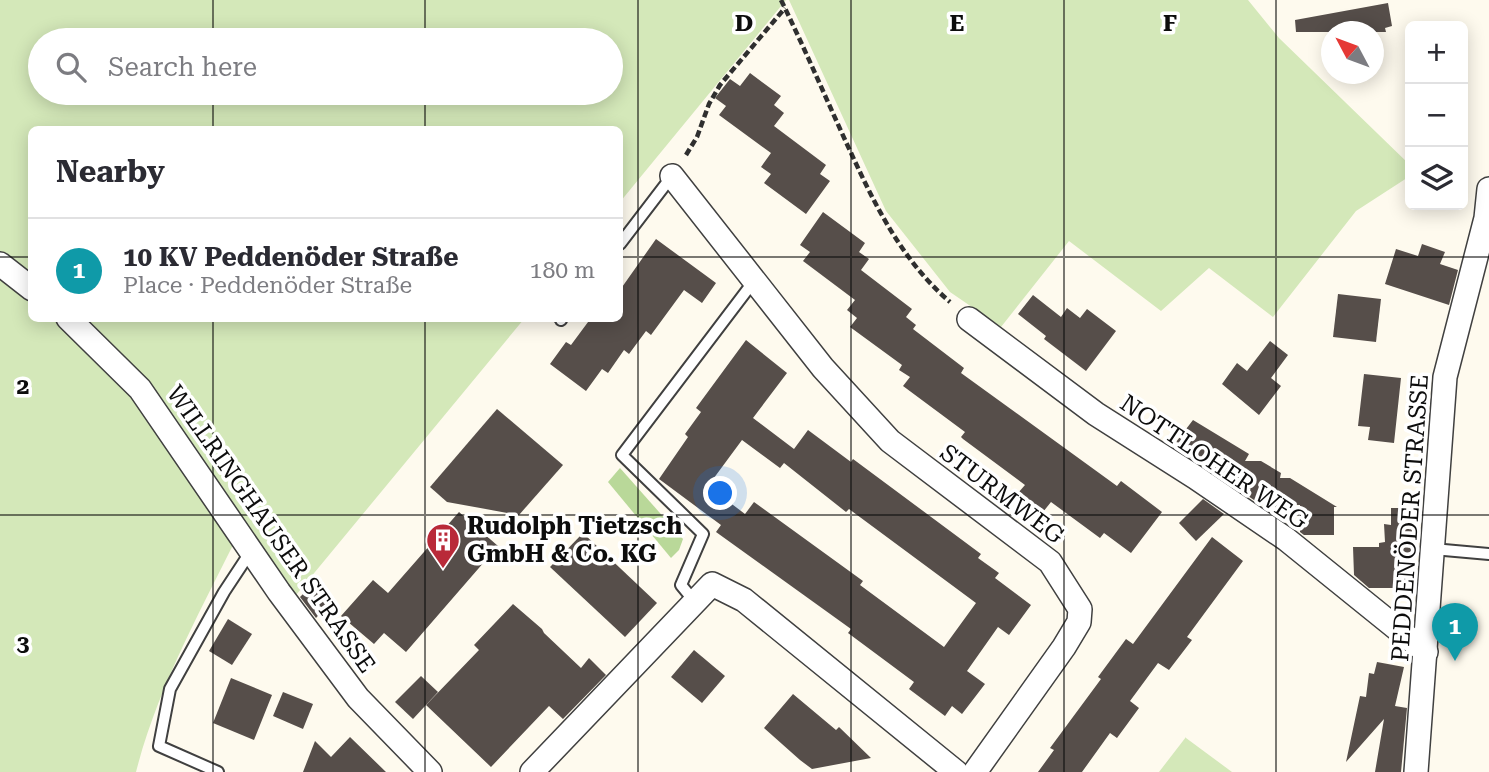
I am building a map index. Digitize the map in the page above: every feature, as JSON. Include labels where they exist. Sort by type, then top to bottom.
[{"type":"street","name":"STURMWEG","points":[[672,176],[823,368],[890,441],[1051,562],[1080,609],[1079,622],[1064,647],[975,772]]},
{"type":"street","name":"PEDDENÖDER STRASSE","points":[[1416,772],[1445,377],[1486,218],[1489,189]]},
{"type":"street","points":[[0,264],[28,286]]},
{"type":"street","name":"NOTTLOHER WEG","points":[[969,319],[1096,414],[1286,539],[1426,652]]},
{"type":"street","name":"WILLRINGHAUSER STRASSE","points":[[72,322],[140,389],[279,592],[358,698],[430,772]]},
{"type":"street","points":[[532,772],[712,584],[744,600],[956,772]]},
{"type":"lane","points":[[623,240],[672,176]]},
{"type":"lane","points":[[695,602],[681,585],[703,534],[622,455],[754,281]]},
{"type":"lane","points":[[1433,549],[1489,554]]},
{"type":"lane","points":[[218,772],[159,746],[170,689],[224,592],[251,551]]},
{"type":"path","points":[[781,0],[873,201],[895,240],[932,286],[969,319]]},
{"type":"path","points":[[672,176],[697,137],[709,104],[720,85],[785,8]]},
{"type":"green space","points":[[0,0],[786,0],[623,198],[623,126],[28,126],[28,322],[522,322],[296,595],[242,527],[169,678],[145,740],[136,772],[0,772]]},
{"type":"green space","points":[[789,0],[1248,0],[1279,38],[1321,79],[1321,84],[1326,84],[1405,160],[1405,179],[1356,211],[1273,317],[1209,268],[1161,311],[1069,241],[1001,327],[950,292],[886,211]]},
{"type":"green space","points":[[620,468],[683,539],[679,550],[671,558],[608,482]]},
{"type":"green space","points":[[1186,738],[1232,772],[1159,772]]},
{"type":"building","points":[[1388,3],[1392,26],[1385,28],[1384,32],[1384,21],[1321,21],[1321,32],[1296,32],[1295,20]]},
{"type":"building","points":[[750,73],[781,96],[774,105],[784,113],[774,126],[826,165],[820,174],[830,181],[806,214],[764,183],[771,174],[761,167],[771,153],[719,115],[726,106],[715,98],[730,79],[740,86]]},
{"type":"building","points":[[823,212],[865,243],[859,252],[869,259],[861,270],[912,309],[906,317],[916,325],[913,329],[964,368],[961,373],[1117,486],[1121,481],[1162,512],[1131,553],[1104,533],[1100,538],[1051,502],[1043,512],[1018,493],[1025,485],[963,439],[961,437],[965,432],[903,386],[910,377],[899,370],[902,365],[850,327],[857,318],[847,310],[855,300],[803,261],[810,252],[800,245]]},
{"type":"building","points":[[656,239],[716,283],[702,303],[684,290],[651,335],[646,331],[629,354],[624,350],[608,373],[602,369],[586,391],[550,364],[566,342],[571,345],[588,322],[623,322],[623,286]]},
{"type":"building","points":[[1422,244],[1445,252],[1440,264],[1458,270],[1449,305],[1385,284],[1396,249],[1418,256]]},
{"type":"building","points":[[1338,294],[1381,299],[1376,342],[1333,337]]},
{"type":"building","points":[[1033,295],[1061,317],[1067,308],[1080,318],[1087,309],[1116,331],[1086,371],[1044,339],[1046,336],[1018,314]]},
{"type":"building","points":[[746,340],[787,373],[753,418],[794,449],[808,430],[851,462],[853,459],[981,554],[978,558],[999,573],[995,578],[1031,605],[1009,635],[998,627],[967,671],[985,684],[962,714],[952,706],[945,716],[909,689],[914,682],[848,633],[851,629],[716,532],[721,525],[659,479],[688,437],[685,434],[701,412],[696,408]],"holes":[[[742,440],[780,468],[784,463],[846,512],[849,509],[976,603],[944,647],[860,585],[863,581],[754,502],[745,514],[708,486]]]},
{"type":"building","points":[[1270,341],[1288,355],[1271,378],[1281,386],[1259,415],[1222,384],[1237,363],[1247,371]]},
{"type":"building","points":[[1364,374],[1401,378],[1394,443],[1368,440],[1370,427],[1358,426]]},
{"type":"building","points":[[497,409],[563,465],[519,515],[447,502],[430,487]]},
{"type":"building","points":[[1193,420],[1249,454],[1245,461],[1261,461],[1281,473],[1280,478],[1290,478],[1337,507],[1334,507],[1334,535],[1304,535],[1300,532],[1300,505],[1260,504],[1173,446]]},
{"type":"building","points":[[1203,499],[1224,514],[1196,541],[1179,523]]},
{"type":"building","points":[[1391,508],[1412,508],[1413,588],[1369,588],[1354,575],[1353,547],[1379,547],[1379,543],[1385,542],[1384,524],[1391,525]]},
{"type":"building","name":"Rudolph Tietzsch GmbH & Co. KG","points":[[459,512],[498,546],[406,652],[384,633],[374,644],[341,616],[373,580],[388,593]]},
{"type":"building","points":[[583,533],[657,603],[625,637],[550,567]]},
{"type":"building","points":[[1212,537],[1243,561],[1187,637],[1192,640],[1169,670],[1158,663],[1130,701],[1139,708],[1117,738],[1110,733],[1082,772],[1038,772],[1054,750],[1050,748],[1101,679],[1098,677],[1126,639],[1133,644]]},
{"type":"building","points":[[313,584],[331,601],[316,618],[300,597]]},
{"type":"building","points":[[513,604],[581,668],[589,658],[606,675],[563,719],[549,706],[491,767],[426,705],[479,650],[474,645]]},
{"type":"building","points":[[228,619],[252,634],[232,665],[209,651]]},
{"type":"building","points":[[694,650],[725,676],[702,703],[671,677]]},
{"type":"building","points":[[1377,662],[1404,667],[1395,706],[1407,708],[1401,772],[1375,772],[1384,719],[1346,762],[1360,696],[1366,697],[1369,673],[1374,674]]},
{"type":"building","points":[[421,676],[438,692],[413,719],[395,702]]},
{"type":"building","points":[[231,678],[272,695],[254,740],[213,723]]},
{"type":"building","points":[[283,692],[313,704],[303,729],[273,716]]},
{"type":"building","points":[[793,694],[836,730],[839,727],[871,758],[812,769],[800,760],[764,728]]},
{"type":"building","points":[[350,737],[386,772],[303,772],[315,741],[331,757]]},
{"type":"place","name":"Rudolph Tietzsch GmbH & Co. KG","points":[[443,570]]},
{"type":"place","name":"10 KV Peddenöder Straße","points":[[1455,661]]}]
